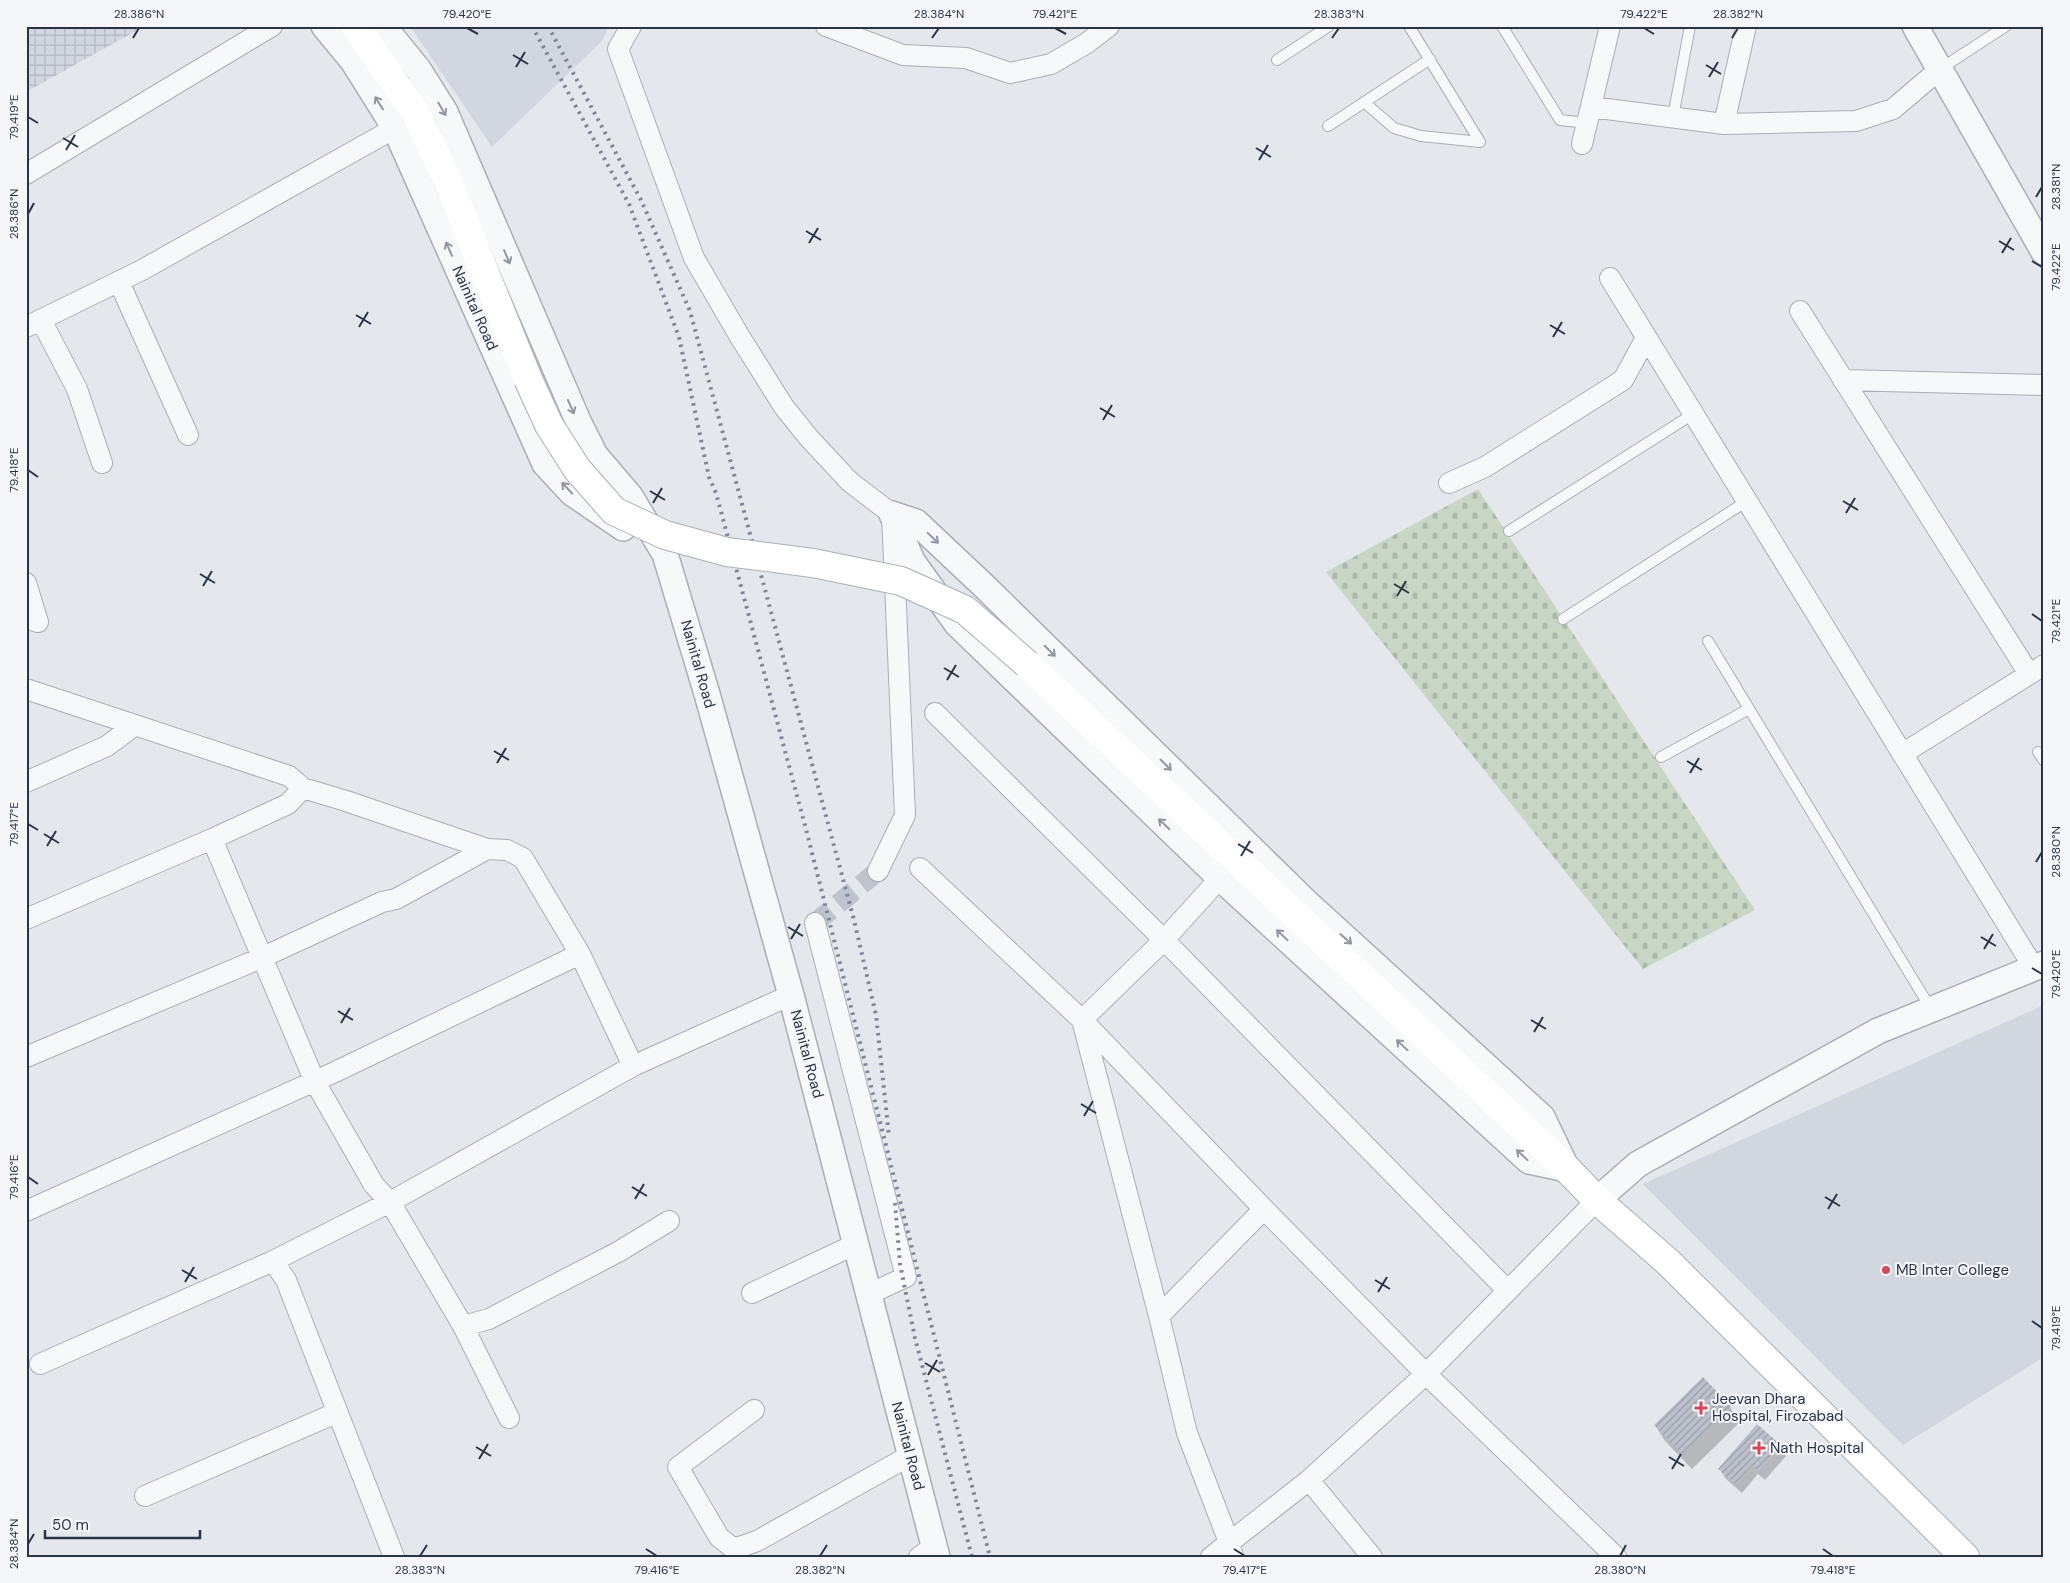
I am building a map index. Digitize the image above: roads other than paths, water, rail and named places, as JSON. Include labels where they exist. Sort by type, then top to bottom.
[{"type":"main road","name":"Nainital Road","points":[[356,26],[416,113],[448,184],[549,425],[577,469],[614,510],[665,535],[726,552],[813,563],[901,581],[965,610],[1027,664],[1598,1200],[1668,1262],[1959,1555]]},
{"type":"street","points":[[26,174],[272,26]]},
{"type":"street","name":"Nainital Road","points":[[324,26],[353,61],[394,128],[545,464],[572,493],[605,517],[665,554]]},
{"type":"street","name":"Nainital Road","points":[[384,26],[418,69],[445,112],[578,422],[595,454],[630,496],[665,554],[712,712],[791,995],[911,1455],[930,1553]]},
{"type":"street","points":[[630,26],[618,49],[694,258],[740,338],[784,407],[822,453],[850,482],[892,514],[916,522],[970,572],[1305,901],[1542,1117],[1567,1169]]},
{"type":"street","points":[[826,26],[903,55],[966,58],[1010,73],[1051,64],[1087,43],[1109,26]]},
{"type":"street","points":[[1582,144],[1610,26]]},
{"type":"street","points":[[1724,124],[1746,26]]},
{"type":"street","points":[[1915,26],[2044,252]]},
{"type":"street","points":[[1589,115],[1673,117],[1724,124],[1856,121],[1893,109],[1940,69]]},
{"type":"street","points":[[102,463],[77,389],[34,324],[119,282],[394,128]]},
{"type":"street","points":[[1211,1557],[1231,1549],[1426,1374],[1507,1290],[1598,1200],[1638,1164],[1878,1031],[2039,966],[1902,754],[1610,278]]},
{"type":"street","points":[[119,282],[188,435]]},
{"type":"street","points":[[1800,311],[1843,380],[2036,670],[1902,754]]},
{"type":"street","points":[[1449,483],[1486,467],[1623,380],[1646,338]]},
{"type":"street","points":[[1843,380],[2044,385]]},
{"type":"street","points":[[605,517],[630,496]]},
{"type":"street","points":[[878,870],[906,815],[892,514]]},
{"type":"street","points":[[892,514],[912,561],[957,624],[1220,878],[1528,1161],[1567,1169]]},
{"type":"street","points":[[26,583],[38,622],[26,618]]},
{"type":"street","points":[[26,689],[289,776],[303,788],[487,849],[507,850],[523,858],[580,954],[633,1066]]},
{"type":"street","points":[[935,713],[1164,940],[1507,1290]]},
{"type":"street","points":[[26,782],[107,746],[135,725]]},
{"type":"street","points":[[26,919],[212,840],[288,804],[303,788]]},
{"type":"street","points":[[212,840],[315,1082],[374,1185],[390,1202],[463,1326],[509,1418]]},
{"type":"street","points":[[26,1057],[261,958],[382,902],[396,899],[487,849]]},
{"type":"street","points":[[920,868],[1082,1020],[1426,1374],[1616,1557]]},
{"type":"street","points":[[1082,1020],[1164,940],[1220,878]]},
{"type":"street","points":[[815,923],[906,1277],[869,1294]]},
{"type":"street","points":[[26,1211],[315,1082],[580,954]]},
{"type":"street","points":[[40,1364],[273,1261],[390,1202],[633,1066],[791,995]]},
{"type":"street","points":[[1082,1020],[1159,1316],[1187,1433],[1231,1549]]},
{"type":"street","points":[[1159,1316],[1264,1209]]},
{"type":"street","points":[[463,1326],[498,1315],[618,1252],[669,1221]]},
{"type":"street","points":[[752,1293],[856,1244]]},
{"type":"street","points":[[273,1261],[286,1280],[336,1413],[394,1557]]},
{"type":"street","points":[[754,1410],[678,1467],[719,1537],[734,1549],[757,1541],[911,1455]]},
{"type":"street","points":[[145,1496],[336,1413]]},
{"type":"street","points":[[1309,1480],[1372,1557]]},
{"type":"lane","points":[[1277,60],[1329,26]]},
{"type":"lane","points":[[1364,102],[1394,128],[1421,136],[1480,142],[1410,26]]},
{"type":"lane","points":[[1502,26],[1560,120],[1589,115]]},
{"type":"lane","points":[[1673,117],[1690,26]]},
{"type":"lane","points":[[1940,69],[2006,26]]},
{"type":"lane","points":[[1328,126],[1430,60]]},
{"type":"lane","points":[[1508,531],[1693,414]]},
{"type":"lane","points":[[1563,619],[1747,501]]},
{"type":"lane","points":[[1708,641],[1931,1010]]},
{"type":"lane","points":[[1661,757],[1749,709]]},
{"type":"tunnel","points":[[815,923],[878,871]]},
{"type":"railway","points":[[532,26],[629,204],[679,337],[709,477],[716,493],[807,833],[990,1557]]},
{"type":"railway","points":[[548,26],[641,200],[690,311],[854,920],[876,1015],[889,1136]]},
{"type":"railway","points":[[895,1203],[900,1264],[915,1338],[972,1557]]},
{"type":"place","name":"MB Inter College","points":[[1886,1270]]},
{"type":"place","name":"Jeevan Dhara Hospital, Firozabad","points":[[1701,1408]]},
{"type":"place","name":"Nath Hospital","points":[[1759,1448]]}]
